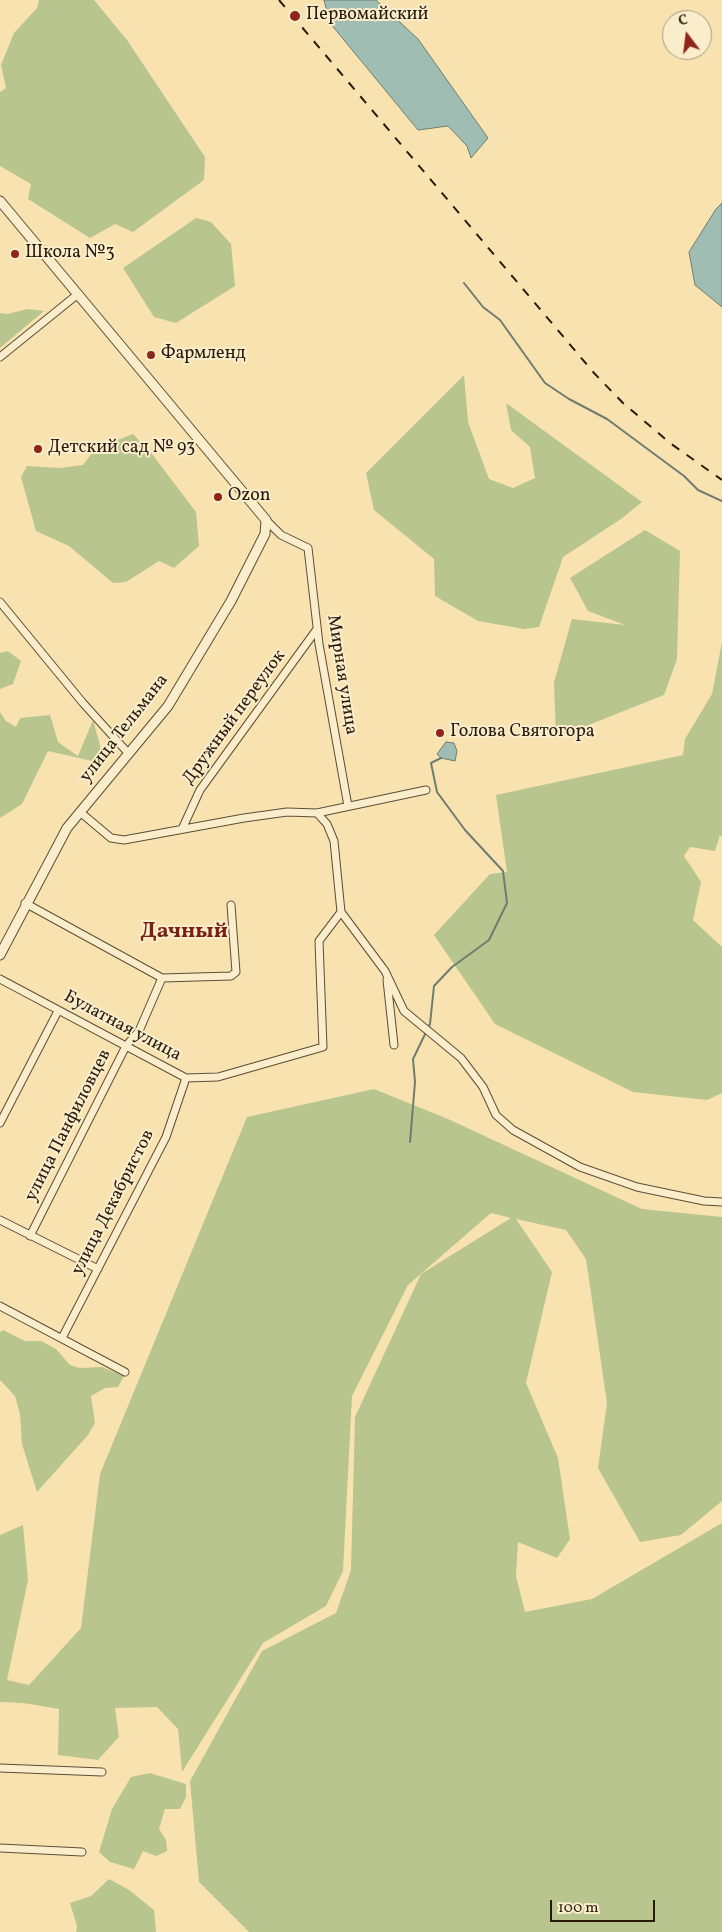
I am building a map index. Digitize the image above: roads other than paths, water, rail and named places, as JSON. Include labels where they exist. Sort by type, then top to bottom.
[{"type":"street","points":[[0,201],[266,520]]},
{"type":"street","points":[[0,358],[78,294]]},
{"type":"street","name":"Мирная улица","points":[[266,520],[281,535],[308,548],[317,629],[348,806]]},
{"type":"street","name":"улица Тельмана","points":[[0,955],[66,828],[168,706],[231,601],[266,534],[266,520]]},
{"type":"street","points":[[0,602],[83,703],[129,754]]},
{"type":"street","name":"Дружный переулок","points":[[183,828],[200,790],[317,629]]},
{"type":"street","points":[[80,812],[111,838],[142,839],[183,828],[287,812],[317,813],[426,790]]},
{"type":"street","points":[[317,813],[327,824],[334,841],[341,912],[385,971],[404,1011],[461,1058],[483,1087],[496,1115],[513,1130],[580,1167],[636,1188],[704,1201],[722,1202]]},
{"type":"street","points":[[26,903],[162,978],[231,976],[236,972],[231,905]]},
{"type":"street","name":"Булатная улица","points":[[0,979],[186,1078],[218,1077],[323,1047],[319,941],[341,912]]},
{"type":"street","points":[[385,971],[394,1045]]},
{"type":"street","name":"улица Панфиловцев","points":[[30,1236],[126,1046],[139,1031],[162,978]]},
{"type":"street","points":[[0,1123],[58,1010]]},
{"type":"street","name":"улица Декабристов","points":[[62,1338],[166,1137],[186,1078]]},
{"type":"street","points":[[0,1220],[98,1269]]},
{"type":"street","points":[[0,1306],[125,1372]]},
{"type":"street","points":[[0,1768],[102,1772]]},
{"type":"street","points":[[0,1848],[82,1852]]},
{"type":"water","points":[[324,0],[376,0],[418,39],[488,138],[471,158],[467,146],[448,126],[418,130],[330,23]]},
{"type":"water","points":[[722,203],[722,307],[695,285],[689,252],[716,209]]},
{"type":"water","points":[[446,742],[454,743],[457,751],[455,761],[441,758],[437,754]]},
{"type":"waterway","points":[[464,283],[483,307],[500,320],[545,383],[569,399],[607,419],[684,476],[698,490],[722,501]]},
{"type":"waterway","points":[[410,1142],[415,1082],[413,1059],[430,1024],[434,986],[452,967],[489,940],[507,903],[503,871],[465,830],[437,792],[431,763],[441,758]]},
{"type":"railway","points":[[279,0],[594,373],[623,403],[670,443],[722,480]]},
{"type":"place","name":"Первомайский","points":[[295,16]]},
{"type":"place","name":"Школа №3","points":[[15,254]]},
{"type":"place","name":"Фармленд","points":[[151,355]]},
{"type":"place","name":"Детский сад № 93","points":[[38,449]]},
{"type":"place","name":"Ozon","points":[[218,497]]},
{"type":"place","name":"Голова Святогора","points":[[440,733]]},
{"type":"district","name":"Дачный","points":[[184,933]]}]
